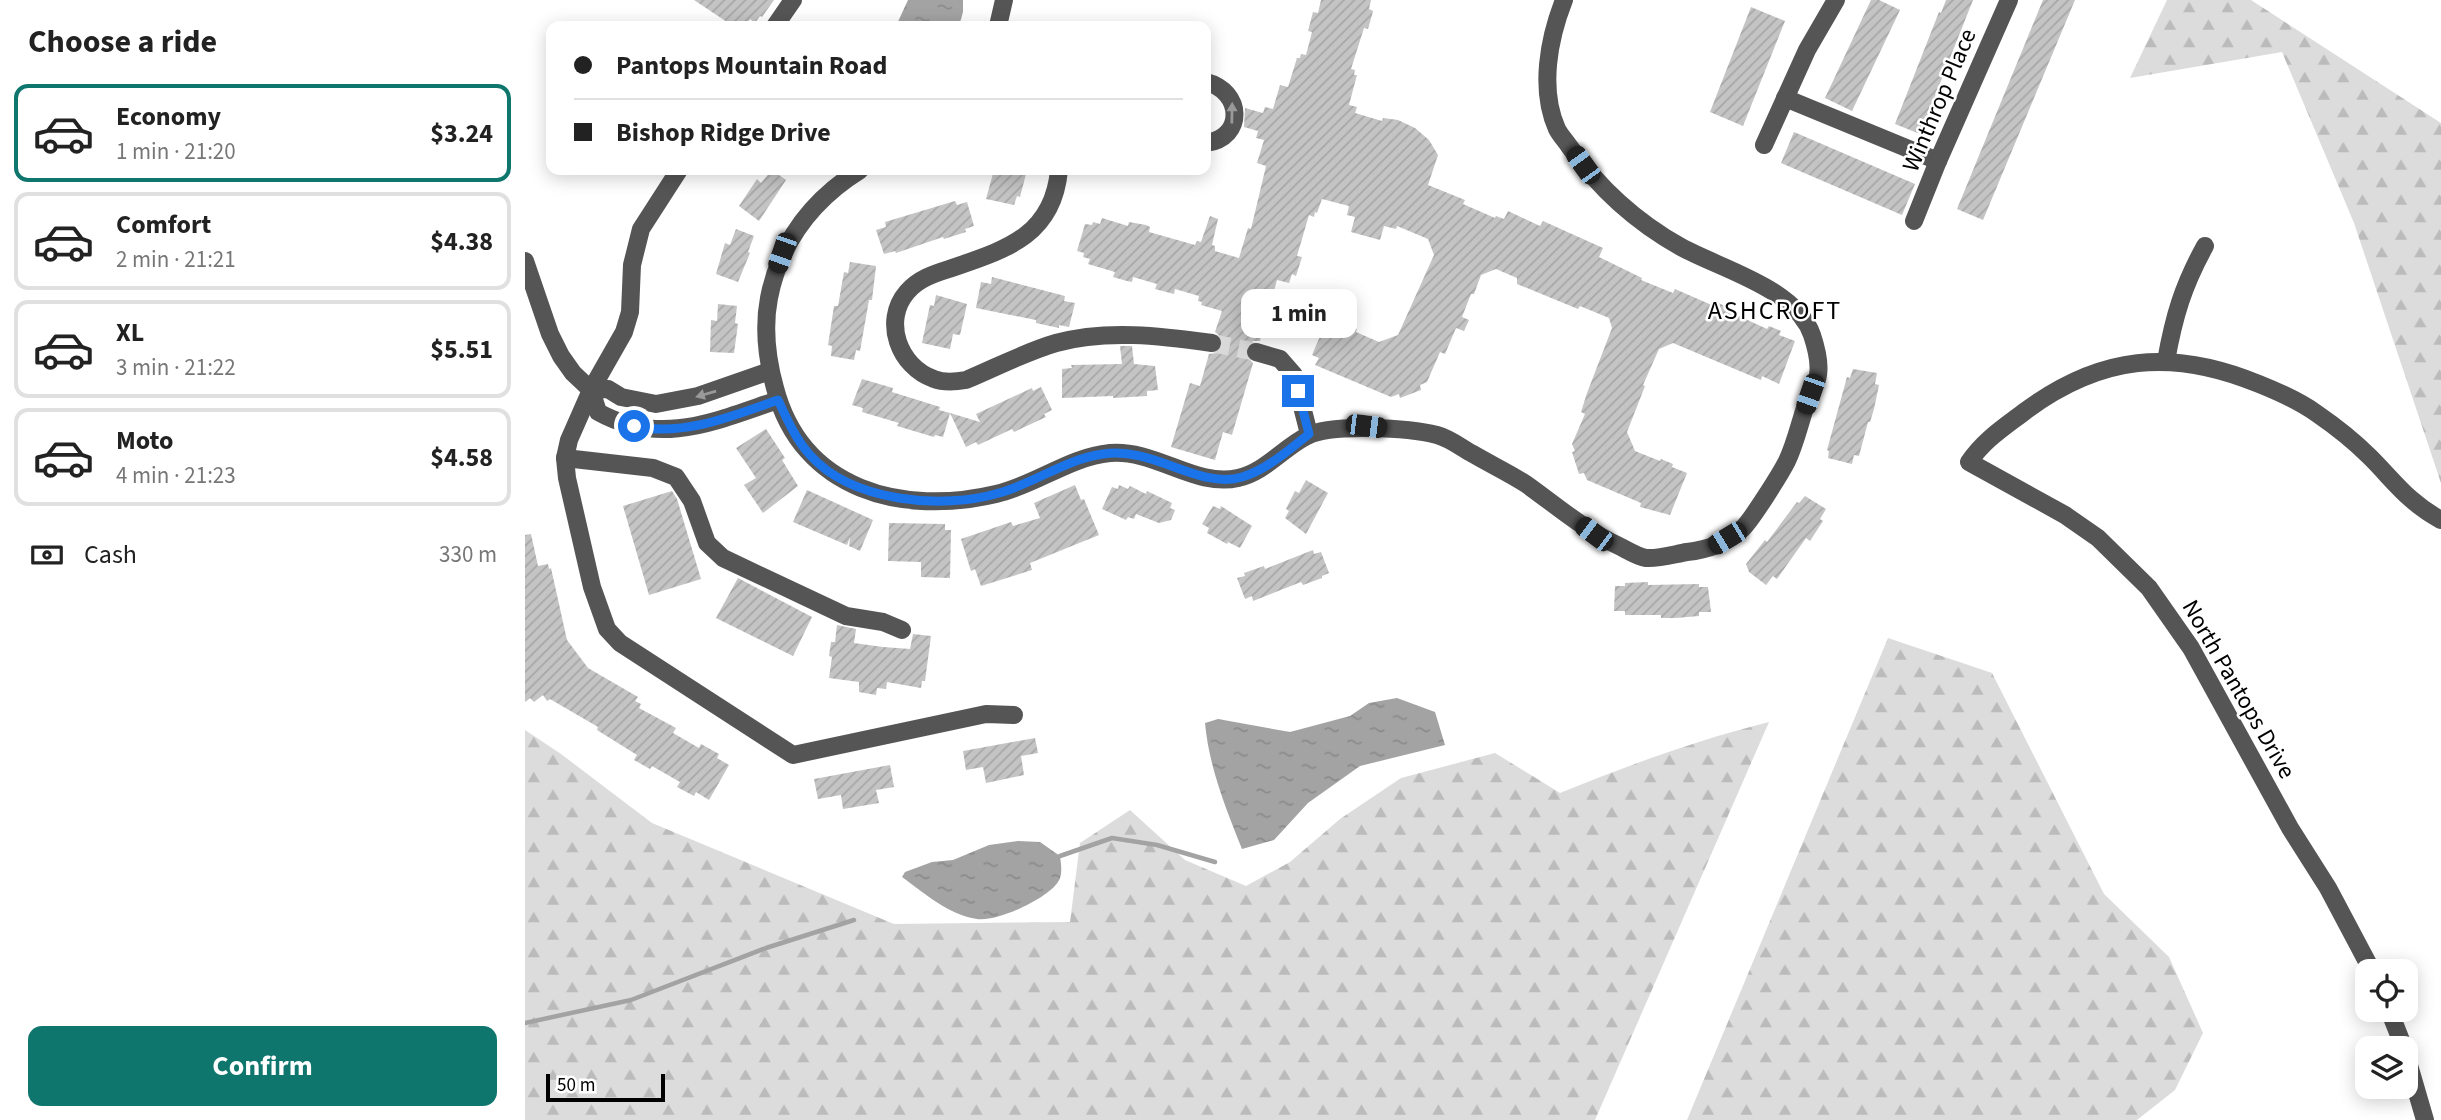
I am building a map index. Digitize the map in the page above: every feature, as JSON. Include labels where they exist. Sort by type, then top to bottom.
[{"type":"street","points":[[778,21],[793,0]]},
{"type":"street","points":[[999,21],[1004,0]]},
{"type":"street","points":[[853,175],[822,197],[794,231],[782,253],[767,308],[766,339],[778,400],[798,439],[823,468],[867,492],[920,500],[956,500],[997,494],[1072,463],[1112,453],[1143,455],[1209,479],[1224,481],[1240,478],[1268,463],[1309,434],[1366,426],[1440,435],[1523,482],[1594,534],[1645,558],[1706,550],[1742,529],[1786,462],[1818,378],[1818,361],[1812,333],[1801,315],[1780,296],[1678,246],[1602,188],[1583,165],[1557,129],[1550,102],[1548,73],[1554,27],[1564,0]]},
{"type":"street","points":[[1763,145],[1807,50],[1836,0]]},
{"type":"street","name":"Winthrop Place","points":[[1914,221],[2009,0]]},
{"type":"street","points":[[1211,83],[1225,90],[1231,99],[1234,120],[1223,137],[1211,141]]},
{"type":"street","points":[[1785,98],[1938,161]]},
{"type":"street","points":[[676,175],[641,229],[632,265],[630,312],[624,332],[591,390],[569,440],[565,458],[567,478],[592,587],[607,629],[620,643],[793,755],[986,715],[1014,715]]},
{"type":"street","points":[[1058,175],[1056,194],[1050,209],[1024,237],[1002,251],[920,280],[908,289],[895,314],[894,328],[903,354],[912,366],[936,380],[951,382],[965,380],[1058,343],[1090,336],[1159,335],[1212,343]]},
{"type":"street","points":[[2205,246],[2181,296],[2166,361],[2194,364],[2234,374],[2282,394],[2313,411],[2354,442],[2400,491],[2441,520]]},
{"type":"street","points":[[525,261],[550,334],[561,356],[573,373],[591,390],[598,412],[618,423],[650,430],[670,430],[713,422],[778,400]]},
{"type":"street","points":[[1256,352],[1280,359],[1294,374],[1309,434]]},
{"type":"street","name":"North Pantops Drive","points":[[2166,361],[2146,361],[2116,367],[2067,385],[1988,438],[1969,462],[2066,515],[2087,530],[2121,559],[2156,596],[2191,648],[2366,959]]},
{"type":"street","points":[[591,390],[608,389],[621,397],[656,404],[698,396],[771,371]]},
{"type":"street","points":[[565,458],[653,468],[676,477],[692,501],[707,544],[723,558],[846,616],[883,622],[902,630]]},
{"type":"street","points":[[2418,1096],[2425,1120]]},
{"type":"green space","points":[[2167,0],[2251,0],[2441,123],[2441,483],[2354,223],[2282,52],[2130,78]]},
{"type":"green space","points":[[1888,638],[1992,673],[2104,894],[2169,957],[2203,1033],[2175,1090],[2137,1120],[1687,1120]]},
{"type":"green space","points":[[1769,722],[1595,1120],[525,1120],[525,730],[652,823],[894,924],[1070,922],[1080,843],[1130,810],[1185,860],[1246,886],[1290,862],[1340,819],[1401,778],[1495,753],[1560,793],[1663,754]]},
{"type":"water","points":[[908,0],[963,0],[960,21],[898,21]]},
{"type":"water","points":[[1397,698],[1435,712],[1445,745],[1360,766],[1308,803],[1274,840],[1242,849],[1214,772],[1205,723],[1218,719],[1290,732],[1350,716],[1369,703]]},
{"type":"water","points":[[1018,841],[1040,842],[1060,856],[1061,876],[1044,895],[997,917],[977,919],[957,913],[902,877],[905,872],[932,862],[953,860],[989,845]]},
{"type":"building","points":[[694,0],[774,0],[756,21],[726,21]]},
{"type":"building","points":[[1321,0],[1371,0],[1369,9],[1373,11],[1368,29],[1364,28],[1351,69],[1355,70],[1354,75],[1357,75],[1349,105],[1357,107],[1355,113],[1382,121],[1383,118],[1398,120],[1415,128],[1429,140],[1438,155],[1428,185],[1465,200],[1463,204],[1495,218],[1504,219],[1508,211],[1540,226],[1543,221],[1603,248],[1599,257],[1642,278],[1641,280],[1673,293],[1675,289],[1714,306],[1716,302],[1767,329],[1769,326],[1781,331],[1779,335],[1795,341],[1779,384],[1762,376],[1761,380],[1673,343],[1659,349],[1627,432],[1635,451],[1673,464],[1672,467],[1687,473],[1670,515],[1640,507],[1641,503],[1587,480],[1584,473],[1579,474],[1572,452],[1575,451],[1572,444],[1585,414],[1581,412],[1587,393],[1612,328],[1609,318],[1580,306],[1578,309],[1517,284],[1517,278],[1496,269],[1481,275],[1462,317],[1469,320],[1464,331],[1456,328],[1445,354],[1440,352],[1427,382],[1420,385],[1421,390],[1400,398],[1399,394],[1391,397],[1315,365],[1319,358],[1312,355],[1324,327],[1330,330],[1334,322],[1357,329],[1356,332],[1379,342],[1398,335],[1434,255],[1428,239],[1397,226],[1396,229],[1384,226],[1380,240],[1351,232],[1355,217],[1347,215],[1349,206],[1322,199],[1314,217],[1309,215],[1297,256],[1302,257],[1296,276],[1292,274],[1289,283],[1277,280],[1260,341],[1253,341],[1245,348],[1245,355],[1253,363],[1232,435],[1223,432],[1215,460],[1171,447],[1190,383],[1200,386],[1209,354],[1217,353],[1223,345],[1222,338],[1215,332],[1222,311],[1201,305],[1199,296],[1175,289],[1174,294],[1155,289],[1157,284],[1133,277],[1132,282],[1113,277],[1115,272],[1088,264],[1090,259],[1077,251],[1085,224],[1100,224],[1102,218],[1128,226],[1129,222],[1146,225],[1150,227],[1149,232],[1195,245],[1197,241],[1201,242],[1210,216],[1218,219],[1212,245],[1215,246],[1215,251],[1239,258],[1248,228],[1251,229],[1266,166],[1257,163],[1264,140],[1256,138],[1258,131],[1244,127],[1245,108],[1263,113],[1265,107],[1273,109],[1280,85],[1288,87],[1297,58],[1300,58],[1301,54],[1306,55],[1312,32],[1308,31],[1313,12],[1318,13]]},
{"type":"building","points":[[1871,0],[1879,0],[1900,10],[1852,111],[1825,98]]},
{"type":"building","points":[[1946,0],[1973,0],[1920,134],[1895,124]]},
{"type":"building","points":[[2043,0],[2075,0],[1983,220],[1957,209]]},
{"type":"building","points":[[1751,7],[1785,21],[1743,126],[1710,112]]},
{"type":"building","points":[[1794,132],[1915,184],[1902,215],[1781,163]]},
{"type":"building","points":[[768,175],[779,175],[786,180],[759,221],[739,206],[757,179],[761,183]]},
{"type":"building","points":[[993,175],[1026,175],[1020,197],[1017,196],[1014,205],[986,199]]},
{"type":"building","points":[[955,201],[957,205],[967,202],[974,226],[965,229],[966,232],[896,253],[884,254],[876,230],[886,227],[885,222]]},
{"type":"building","points":[[736,229],[754,236],[738,282],[716,274],[725,243],[730,245]]},
{"type":"building","points":[[850,262],[876,266],[872,300],[869,300],[860,351],[856,350],[854,360],[831,356],[832,346],[828,345],[834,306],[838,306],[844,272],[848,273]]},
{"type":"building","points":[[992,277],[1065,296],[1064,301],[1075,303],[1069,327],[1059,325],[1059,328],[1036,323],[1036,320],[976,308],[981,282],[991,284]]},
{"type":"building","points":[[936,295],[967,304],[960,335],[953,334],[950,349],[922,343],[930,305],[934,306]]},
{"type":"building","points":[[718,304],[737,306],[735,323],[738,324],[734,353],[710,352],[711,320],[717,321]]},
{"type":"building","points":[[1120,346],[1132,346],[1134,364],[1155,366],[1158,390],[1147,391],[1147,396],[1062,398],[1062,369],[1072,368],[1071,365],[1122,364]]},
{"type":"building","points":[[1853,369],[1877,373],[1875,384],[1879,385],[1859,456],[1854,455],[1852,464],[1828,458],[1827,450],[1847,377],[1850,378]]},
{"type":"building","points":[[862,379],[893,388],[892,392],[940,407],[939,410],[950,413],[943,437],[897,426],[899,423],[862,412],[863,408],[852,405]]},
{"type":"building","points":[[1041,387],[1052,410],[1044,414],[1046,417],[1014,432],[1012,429],[978,445],[976,442],[966,447],[950,413],[980,422],[976,414],[1032,388],[1033,391]]},
{"type":"building","points":[[766,429],[785,458],[782,460],[798,486],[763,513],[744,485],[756,478],[736,448]]},
{"type":"building","points":[[1306,480],[1328,493],[1306,534],[1285,518],[1289,511],[1286,509],[1295,491],[1299,493]]},
{"type":"building","points":[[1075,485],[1099,535],[1030,563],[1032,570],[981,586],[975,569],[971,571],[961,539],[1011,522],[1013,526],[1040,518],[1034,503]]},
{"type":"building","points":[[1119,485],[1128,489],[1130,486],[1146,494],[1147,491],[1172,503],[1170,508],[1175,510],[1171,520],[1159,523],[1136,514],[1134,519],[1128,517],[1126,520],[1102,509],[1112,487],[1118,489]]},
{"type":"building","points":[[807,490],[873,520],[860,551],[849,546],[850,537],[847,545],[793,522]]},
{"type":"building","points":[[672,491],[677,499],[701,579],[649,595],[623,506]]},
{"type":"building","points":[[1805,496],[1826,509],[1820,519],[1823,521],[1810,541],[1806,538],[1777,579],[1773,576],[1766,585],[1749,572],[1746,564],[1765,540],[1767,542],[1797,502]]},
{"type":"building","points":[[1213,506],[1220,509],[1221,506],[1252,526],[1240,548],[1207,533],[1209,528],[1202,524]]},
{"type":"building","points":[[889,523],[945,524],[945,530],[951,530],[950,578],[921,577],[921,562],[888,561]]},
{"type":"building","points":[[531,534],[538,566],[548,564],[549,569],[551,568],[567,640],[588,668],[638,697],[635,701],[641,704],[639,708],[676,728],[673,733],[699,748],[701,744],[719,754],[717,758],[729,765],[709,800],[696,792],[694,796],[677,787],[680,782],[652,766],[650,769],[634,760],[637,755],[597,730],[598,727],[550,699],[547,701],[543,695],[534,702],[530,698],[525,702],[525,535]]},
{"type":"building","points":[[1313,550],[1314,554],[1321,552],[1329,573],[1303,585],[1301,582],[1253,601],[1252,596],[1245,599],[1237,578],[1245,576],[1244,573],[1264,566],[1265,569]]},
{"type":"building","points":[[738,578],[812,617],[793,656],[716,618]]},
{"type":"building","points":[[1648,582],[1648,585],[1699,584],[1699,587],[1708,587],[1711,612],[1699,612],[1699,616],[1661,618],[1661,615],[1625,615],[1625,611],[1614,611],[1615,586]]},
{"type":"building","points":[[837,625],[856,629],[854,643],[883,647],[910,649],[913,634],[931,636],[925,681],[922,681],[921,688],[887,682],[886,689],[877,688],[876,695],[859,692],[859,682],[829,678],[831,642],[835,642]]},
{"type":"building","points":[[1035,738],[1038,753],[1021,756],[1024,775],[986,783],[983,767],[966,770],[963,751]]},
{"type":"building","points":[[890,765],[894,787],[876,790],[879,803],[843,809],[841,795],[818,799],[814,779]]},
{"type":"waterway","points":[[1060,856],[1112,838],[1157,845],[1215,862]]},
{"type":"waterway","points":[[525,1023],[631,1000],[766,948],[854,920]]},
{"type":"tunnel","points":[[1212,343],[1256,352]]},
{"type":"district","name":"ASHCROFT","points":[[1775,310]]},
{"type":"route","points":[[634,426],[650,430],[670,430],[713,422],[778,400],[798,439],[810,455],[823,468],[844,481],[867,492],[889,497],[956,500],[997,494],[1072,463],[1101,454],[1122,452],[1143,455],[1209,479],[1224,481],[1240,478],[1268,463],[1309,434],[1298,391]]}]
